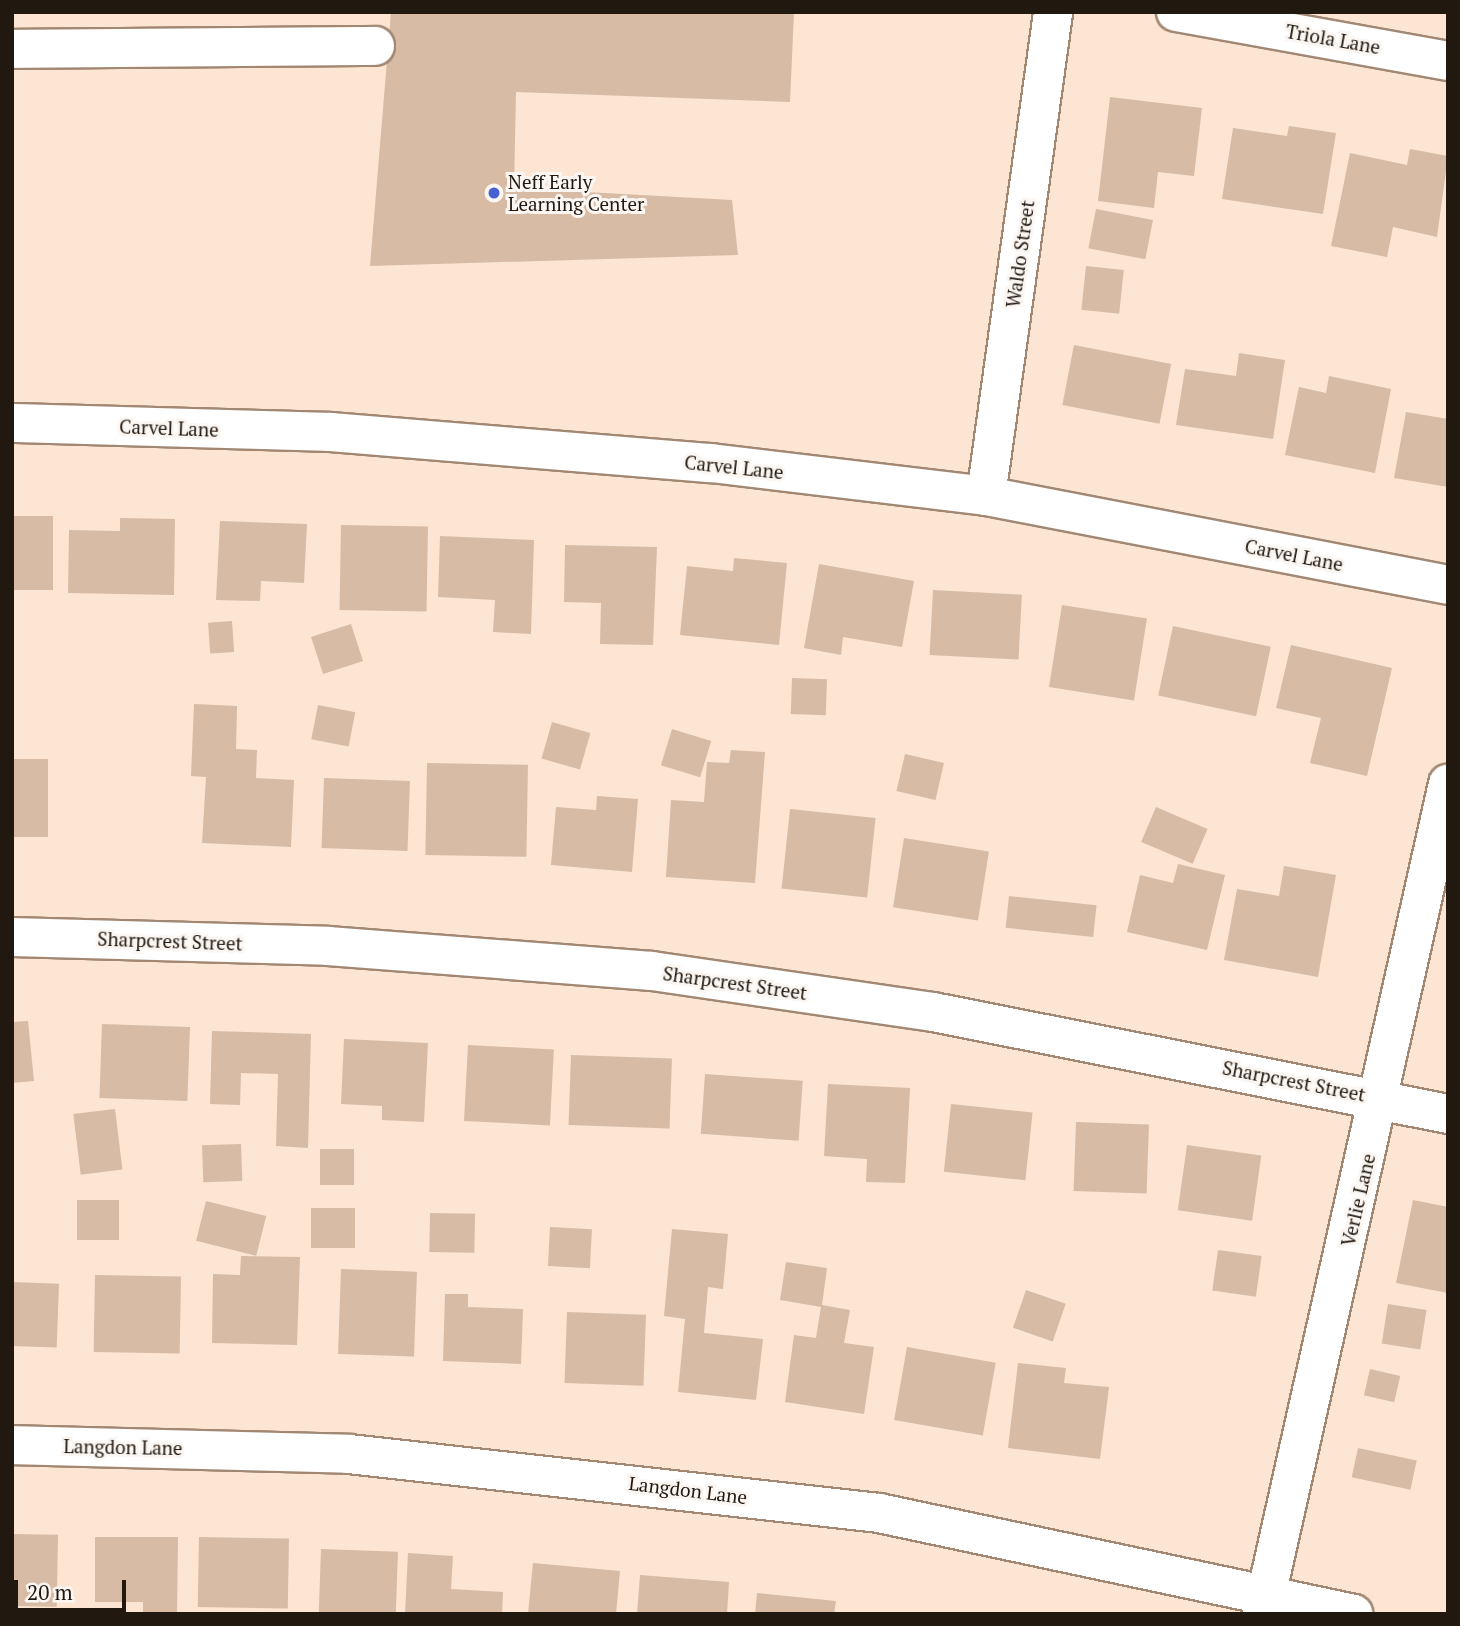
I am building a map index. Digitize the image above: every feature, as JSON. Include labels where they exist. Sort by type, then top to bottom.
[{"type":"street","name":"Waldo Street","points":[[986,496],[1053,12]]},
{"type":"street","name":"Triola Lane","points":[[1176,12],[1448,61]]},
{"type":"street","points":[[12,49],[375,46]]},
{"type":"street","name":"Carvel Lane","points":[[12,424],[331,432],[711,463],[986,496],[1448,585]]},
{"type":"street","name":"Verlie Lane","points":[[1264,1604],[1382,1097],[1448,784]]},
{"type":"street","name":"Sharpcrest Street","points":[[12,937],[328,946],[652,971],[933,1012],[1382,1097],[1448,1114]]},
{"type":"street","name":"Langdon Lane","points":[[12,1446],[349,1454],[585,1477],[879,1513],[1264,1604],[1353,1614]]},
{"type":"building","points":[[391,12],[794,12],[790,102],[516,92],[514,188],[732,200],[738,255],[370,266]]},
{"type":"building","points":[[1110,97],[1202,108],[1194,176],[1158,172],[1154,208],[1098,201]]},
{"type":"building","points":[[1289,126],[1336,133],[1323,214],[1222,199],[1233,128],[1287,136]]},
{"type":"building","points":[[1410,149],[1448,156],[1437,237],[1393,227],[1387,257],[1331,246],[1350,153],[1407,165]]},
{"type":"building","points":[[1096,209],[1153,220],[1145,259],[1088,248]]},
{"type":"building","points":[[1086,266],[1124,270],[1119,314],[1081,310]]},
{"type":"building","points":[[1074,345],[1171,364],[1160,424],[1062,405]]},
{"type":"building","points":[[1239,353],[1285,360],[1273,439],[1176,425],[1185,369],[1236,376]]},
{"type":"building","points":[[1329,376],[1391,389],[1375,473],[1285,455],[1299,387],[1326,393]]},
{"type":"building","points":[[1406,412],[1448,419],[1448,487],[1394,478]]},
{"type":"building","points":[[12,516],[53,516],[53,590],[12,590]]},
{"type":"building","points":[[120,518],[175,519],[174,595],[68,593],[69,530],[120,531]]},
{"type":"building","points":[[220,521],[307,524],[304,583],[261,581],[260,601],[216,600]]},
{"type":"building","points":[[341,525],[428,527],[427,612],[340,610]]},
{"type":"building","points":[[440,536],[534,540],[531,634],[493,632],[495,600],[438,597]]},
{"type":"building","points":[[565,545],[657,547],[653,645],[600,644],[601,603],[564,602]]},
{"type":"building","points":[[734,558],[787,563],[779,645],[680,635],[687,566],[733,571]]},
{"type":"building","points":[[819,564],[914,581],[902,647],[843,637],[841,655],[804,648]]},
{"type":"building","points":[[933,590],[1022,595],[1018,660],[930,655]]},
{"type":"building","points":[[1062,605],[1147,618],[1134,700],[1049,687]]},
{"type":"building","points":[[232,621],[234,652],[210,654],[208,623]]},
{"type":"building","points":[[351,624],[363,661],[323,674],[311,637]]},
{"type":"building","points":[[1173,626],[1271,647],[1256,716],[1158,695]]},
{"type":"building","points":[[1291,645],[1392,668],[1367,776],[1310,763],[1321,718],[1276,708]]},
{"type":"building","points":[[792,678],[827,679],[826,715],[791,714]]},
{"type":"building","points":[[194,704],[237,706],[236,749],[257,750],[256,778],[294,780],[291,847],[202,843],[206,777],[191,776]]},
{"type":"building","points":[[318,705],[355,712],[349,747],[311,739]]},
{"type":"building","points":[[552,722],[590,733],[580,770],[542,759]]},
{"type":"building","points":[[672,729],[711,741],[700,777],[661,765]]},
{"type":"building","points":[[731,750],[765,752],[755,883],[666,877],[671,800],[704,802],[707,762],[729,763]]},
{"type":"building","points":[[905,754],[944,763],[935,800],[896,791]]},
{"type":"building","points":[[12,759],[48,759],[48,837],[12,837]]},
{"type":"building","points":[[427,763],[528,765],[526,857],[425,855]]},
{"type":"building","points":[[324,778],[410,781],[408,851],[322,848]]},
{"type":"building","points":[[597,796],[638,799],[632,872],[551,865],[556,807],[596,810]]},
{"type":"building","points":[[1156,807],[1208,829],[1193,864],[1141,842]]},
{"type":"building","points":[[790,809],[876,818],[867,898],[782,889]]},
{"type":"building","points":[[904,838],[989,851],[978,921],[893,907]]},
{"type":"building","points":[[1178,864],[1225,875],[1207,950],[1127,932],[1140,875],[1173,883]]},
{"type":"building","points":[[1284,866],[1336,875],[1318,977],[1224,960],[1237,889],[1279,896]]},
{"type":"building","points":[[1009,896],[1097,905],[1093,937],[1006,928]]},
{"type":"building","points":[[28,1021],[34,1081],[12,1083],[12,1022]]},
{"type":"building","points":[[102,1024],[190,1027],[187,1101],[99,1098]]},
{"type":"building","points":[[212,1031],[311,1034],[308,1148],[276,1146],[278,1074],[241,1073],[240,1105],[210,1104]]},
{"type":"building","points":[[344,1039],[428,1043],[424,1122],[382,1120],[382,1106],[341,1104]]},
{"type":"building","points":[[468,1045],[554,1050],[550,1125],[464,1121]]},
{"type":"building","points":[[571,1055],[672,1059],[669,1128],[569,1125]]},
{"type":"building","points":[[705,1074],[803,1081],[799,1141],[701,1134]]},
{"type":"building","points":[[828,1084],[910,1088],[905,1183],[866,1182],[867,1159],[824,1156]]},
{"type":"building","points":[[951,1104],[1033,1113],[1025,1180],[944,1172]]},
{"type":"building","points":[[115,1109],[122,1170],[81,1175],[73,1114]]},
{"type":"building","points":[[1076,1122],[1149,1125],[1147,1194],[1074,1191]]},
{"type":"building","points":[[241,1144],[242,1181],[203,1182],[202,1145]]},
{"type":"building","points":[[1187,1145],[1261,1155],[1252,1221],[1178,1210]]},
{"type":"building","points":[[320,1149],[354,1149],[354,1185],[320,1185]]},
{"type":"building","points":[[77,1200],[119,1200],[119,1240],[77,1240]]},
{"type":"building","points":[[1413,1200],[1448,1207],[1448,1293],[1396,1283]]},
{"type":"building","points":[[206,1201],[266,1216],[256,1256],[196,1241]]},
{"type":"building","points":[[311,1208],[355,1208],[355,1248],[311,1248]]},
{"type":"building","points":[[430,1213],[475,1214],[474,1253],[429,1252]]},
{"type":"building","points":[[550,1227],[592,1229],[590,1268],[548,1266]]},
{"type":"building","points":[[672,1229],[728,1234],[723,1289],[708,1287],[704,1333],[763,1339],[756,1400],[678,1392],[685,1319],[664,1316]]},
{"type":"building","points":[[1218,1250],[1262,1256],[1256,1297],[1212,1291]]},
{"type":"building","points":[[241,1256],[300,1257],[297,1345],[212,1343],[213,1274],[240,1275]]},
{"type":"building","points":[[786,1262],[827,1268],[822,1305],[850,1310],[844,1343],[874,1347],[864,1414],[785,1402],[794,1335],[816,1338],[821,1307],[780,1300]]},
{"type":"building","points":[[341,1269],[417,1272],[414,1357],[338,1354]]},
{"type":"building","points":[[95,1275],[181,1277],[180,1353],[94,1352]]},
{"type":"building","points":[[12,1282],[59,1284],[57,1348],[12,1346]]},
{"type":"building","points":[[1026,1290],[1066,1304],[1053,1341],[1013,1328]]},
{"type":"building","points":[[445,1294],[468,1294],[468,1307],[523,1309],[521,1364],[443,1361]]},
{"type":"building","points":[[1388,1304],[1427,1310],[1420,1350],[1382,1344]]},
{"type":"building","points":[[567,1312],[646,1315],[643,1386],[565,1383]]},
{"type":"building","points":[[907,1347],[996,1363],[983,1436],[894,1420]]},
{"type":"building","points":[[1018,1363],[1066,1368],[1064,1383],[1109,1387],[1100,1459],[1008,1448]]},
{"type":"building","points":[[1370,1369],[1400,1376],[1394,1402],[1364,1395]]},
{"type":"building","points":[[1358,1448],[1417,1460],[1410,1490],[1352,1477]]},
{"type":"building","points":[[12,1534],[58,1535],[57,1607],[12,1606]]},
{"type":"building","points":[[95,1537],[178,1537],[177,1614],[143,1614],[143,1602],[95,1602]]},
{"type":"building","points":[[199,1537],[289,1539],[288,1609],[198,1607]]},
{"type":"building","points":[[321,1549],[398,1552],[396,1614],[319,1614]]},
{"type":"building","points":[[408,1553],[453,1556],[451,1589],[503,1592],[502,1614],[405,1614]]},
{"type":"building","points":[[533,1563],[620,1571],[616,1614],[528,1614]]},
{"type":"building","points":[[640,1575],[729,1582],[727,1614],[637,1614]]},
{"type":"building","points":[[757,1593],[836,1601],[834,1614],[755,1614]]},
{"type":"place","name":"Neff Early Learning Center","points":[[494,193]]}]
